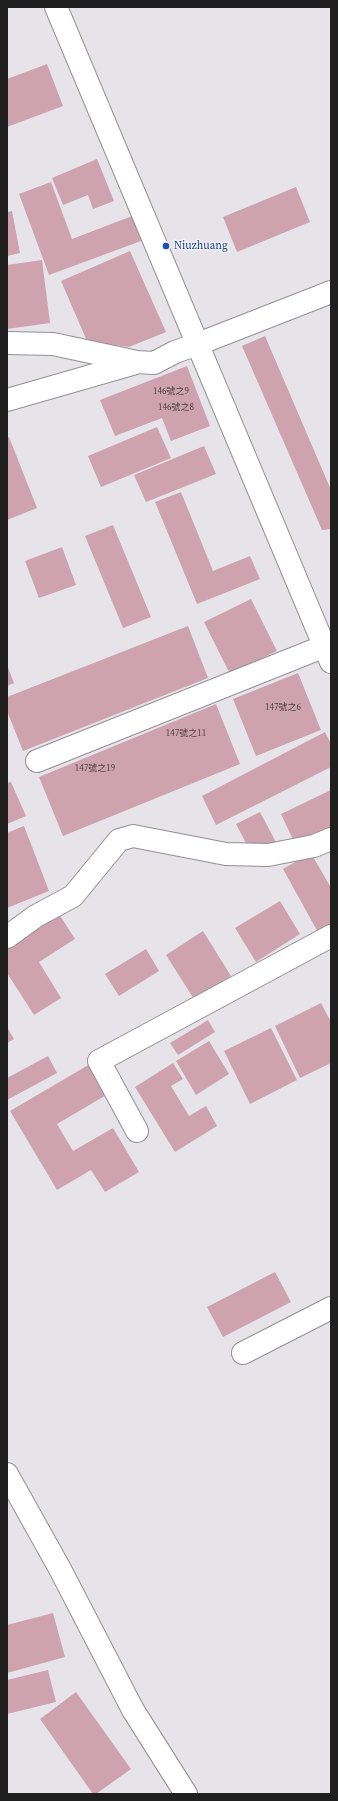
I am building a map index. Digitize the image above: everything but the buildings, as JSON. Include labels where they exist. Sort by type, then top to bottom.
[{"type":"street","points":[[37,761],[328,654],[56,7]]},
{"type":"street","points":[[7,343],[53,344],[137,362],[154,363],[174,352],[331,292]]},
{"type":"street","points":[[7,400],[137,362]]},
{"type":"street","points":[[7,937],[36,916],[73,896],[119,840],[133,836],[226,854],[268,855],[314,846],[331,840]]},
{"type":"street","points":[[137,1131],[99,1061],[331,936]]},
{"type":"street","points":[[243,1353],[331,1308]]},
{"type":"street","points":[[7,1474],[60,1569],[134,1710],[186,1794]]},
{"type":"place","name":"Niuzhuang","points":[[166,246]]}]
